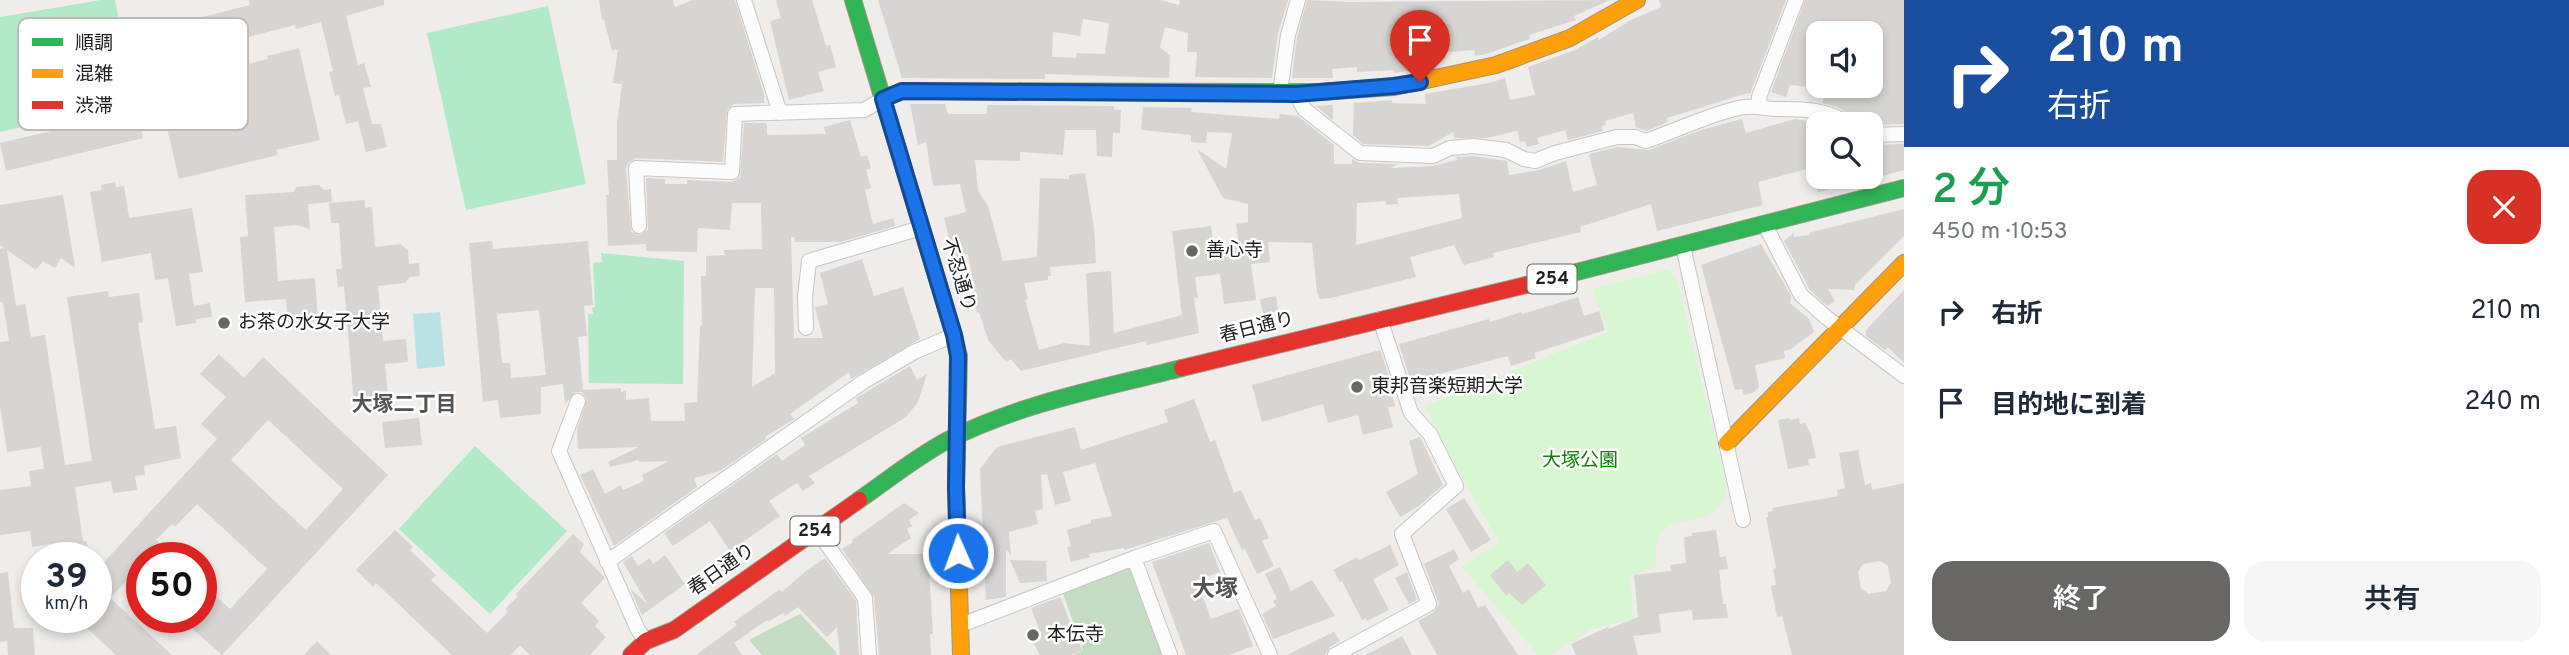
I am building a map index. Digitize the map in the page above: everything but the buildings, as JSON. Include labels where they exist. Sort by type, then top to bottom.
[{"type":"main road","name":"不忍通り","points":[[853,0],[954,335],[960,374],[956,487],[961,655]]},
{"type":"main road","points":[[883,99],[902,91],[1288,93],[1394,86],[1496,65],[1570,38],[1637,0]]},
{"type":"main road","name":"春日通り","points":[[631,655],[646,641],[674,630],[958,434],[1021,409],[1683,246],[1904,188]]},
{"type":"main road","points":[[1727,443],[1904,263]]},
{"type":"main road","name":"春日通り","points":[[658,654],[674,630]]},
{"type":"street","points":[[744,0],[780,113]]},
{"type":"street","points":[[1298,0],[1288,35],[1288,93],[1360,153],[1433,156],[1450,148],[1473,146],[1506,150],[1535,161],[1555,153],[1617,138],[1634,137],[1646,141],[1738,108],[1811,108],[1823,112]]},
{"type":"street","points":[[1760,106],[1759,97],[1796,0]]},
{"type":"street","points":[[639,226],[636,168],[732,172],[734,114],[864,110],[883,99]]},
{"type":"street","points":[[1883,135],[1904,134]]},
{"type":"street","points":[[1765,225],[1801,295],[1904,376]]},
{"type":"street","points":[[806,328],[805,297],[809,261],[922,228]]},
{"type":"street","points":[[1683,246],[1743,520]]},
{"type":"street","points":[[1335,655],[1429,604],[1402,534],[1456,486],[1430,434],[1411,413],[1380,320]]},
{"type":"street","points":[[607,562],[863,382],[914,352],[954,335]]},
{"type":"street","points":[[578,401],[559,451],[638,630],[646,641]]},
{"type":"street","points":[[817,529],[866,598],[869,655]]},
{"type":"street","points":[[961,625],[1134,558],[1214,531],[1269,655]]},
{"type":"street","points":[[1134,558],[1170,655]]},
{"type":"green space","points":[[115,0],[119,18],[18,18],[18,128],[0,132],[0,17]]},
{"type":"green space","points":[[548,6],[586,184],[466,210],[427,33]]},
{"type":"green space","points":[[601,253],[684,261],[683,384],[589,383],[588,314],[593,314],[592,308],[595,307],[593,263],[602,262]]},
{"type":"green space","name":"大塚公園","points":[[1668,269],[1677,280],[1727,487],[1723,501],[1706,516],[1664,530],[1657,542],[1656,567],[1630,575],[1634,618],[1590,630],[1550,655],[1538,655],[1462,567],[1499,542],[1425,406],[1608,332],[1592,289]]},
{"type":"green space","points":[[475,446],[567,531],[490,614],[399,529]]},
{"type":"green space","points":[[1129,565],[1165,655],[1074,655],[1083,650],[1062,591]]},
{"type":"green space","points":[[800,614],[836,655],[762,655],[749,640]]},
{"type":"water","points":[[440,312],[445,366],[417,369],[413,314]]},
{"type":"traffic: fast","points":[[853,0],[954,335],[959,356],[958,401]]},
{"type":"traffic: fast","points":[[883,99],[902,91],[1318,92]]},
{"type":"traffic: fast","points":[[1526,285],[1904,188]]},
{"type":"traffic: fast","points":[[859,500],[925,454],[976,427],[1033,406],[1182,368]]},
{"type":"traffic: slow","points":[[1318,92],[1394,87],[1496,65],[1570,38],[1637,0]]},
{"type":"traffic: slow","points":[[1727,443],[1904,263]]},
{"type":"traffic: slow","points":[[958,401],[956,487],[961,655]]},
{"type":"traffic: jam","points":[[1182,368],[1526,285]]},
{"type":"traffic: jam","points":[[631,655],[646,641],[674,630],[859,500]]},
{"type":"place","name":"善心寺","points":[[1192,251]]},
{"type":"place","name":"お茶の水女子大学","points":[[224,323]]},
{"type":"place","name":"東邦音楽短期大学","points":[[1357,387]]},
{"type":"place","name":"本伝寺","points":[[1033,635]]},
{"type":"district","name":"大塚二丁目","points":[[404,405]]},
{"type":"district","name":"大塚","points":[[1215,590]]},
{"type":"route","points":[[958,553],[958,356],[883,99],[902,91],[1296,94],[1420,82]]}]
